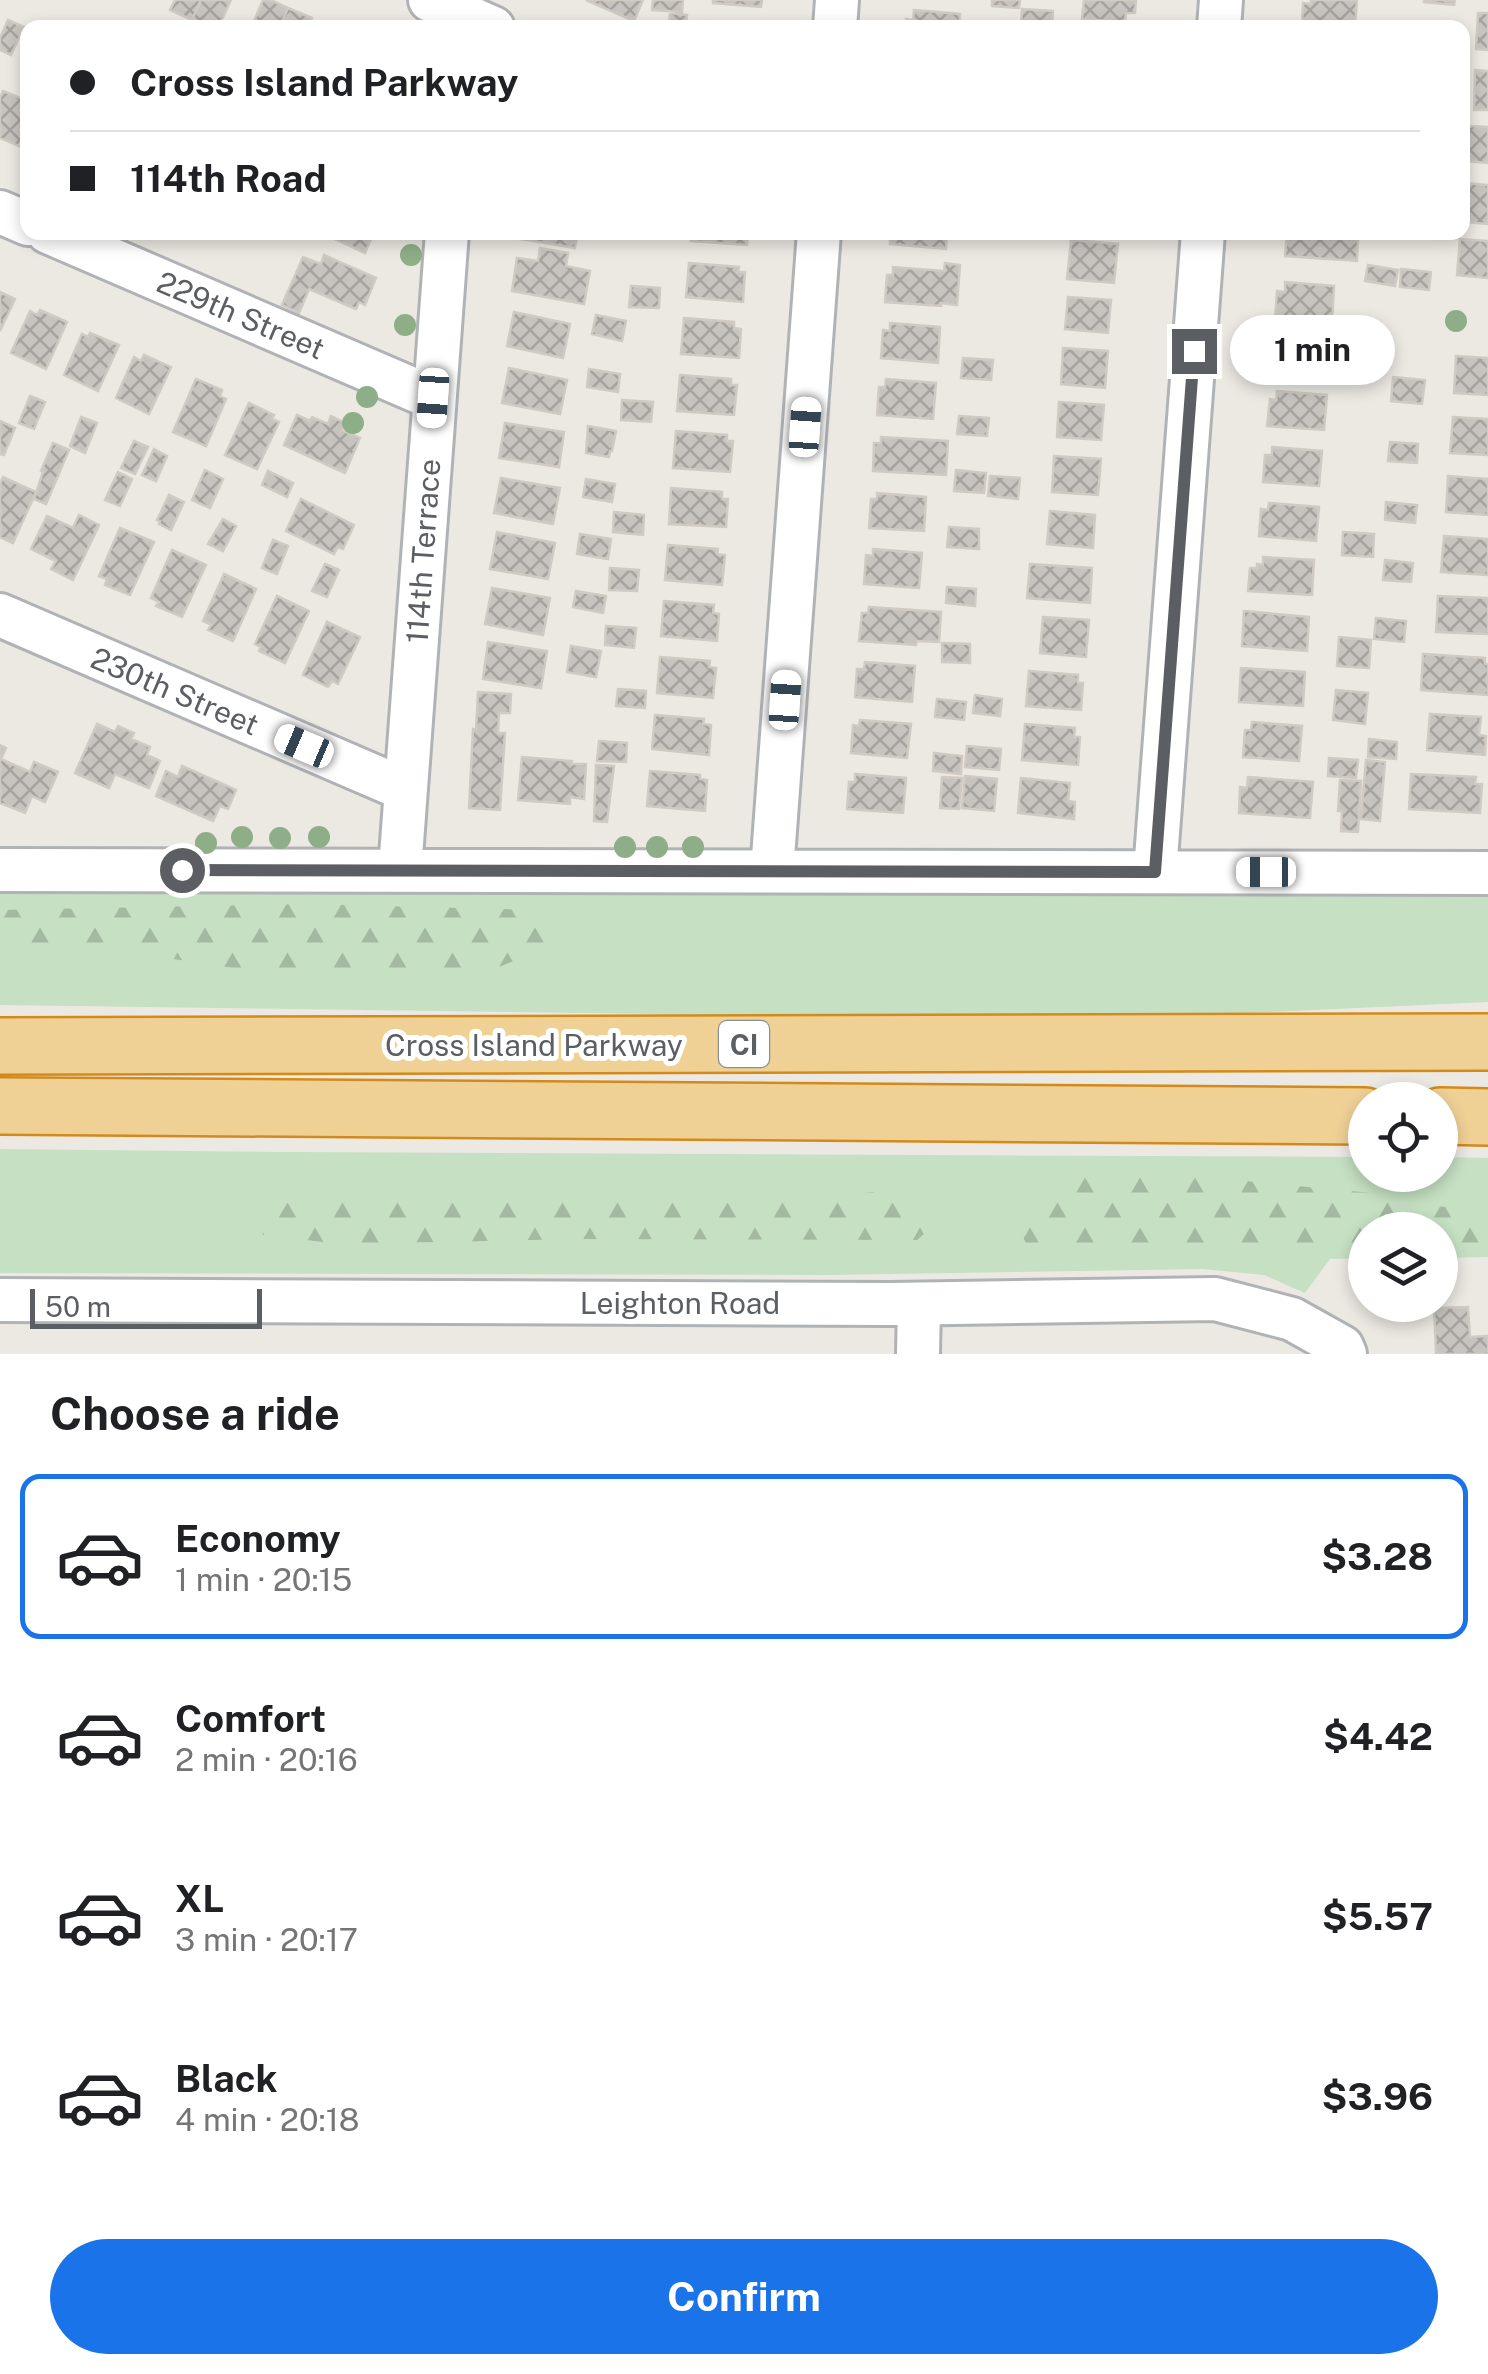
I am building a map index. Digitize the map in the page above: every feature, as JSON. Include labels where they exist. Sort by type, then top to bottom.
[{"type":"highway","name":"Cross Island Parkway","points":[[0,1046],[1488,1042]]},
{"type":"highway","name":"CI","points":[[0,1106],[1348,1116]]},
{"type":"highway","points":[[1458,1116],[1488,1117]]},
{"type":"street","name":"229th Street","points":[[67,240],[433,398]]},
{"type":"street","name":"114th Terrace","points":[[400,870],[446,240]]},
{"type":"street","points":[[772,871],[818,240]]},
{"type":"street","points":[[1155,872],[1202,240]]},
{"type":"street","name":"230th Street","points":[[0,615],[406,790]]},
{"type":"street","points":[[0,870],[1488,873]]},
{"type":"street","name":"Leighton Road","points":[[0,1300],[919,1304],[1215,1299],[1292,1318],[1346,1354]]},
{"type":"street","points":[[918,1354],[919,1304]]},
{"type":"green space","points":[[0,892],[1488,892],[1488,1002],[1094,1020],[0,1005]]},
{"type":"green space","points":[[306,904],[534,910],[565,940],[499,967],[363,977],[240,969],[140,954],[0,944],[0,910]]},
{"type":"green space","points":[[0,1149],[1348,1157],[1348,1192],[1458,1192],[1458,1157],[1488,1158],[1488,1257],[1458,1258],[1458,1212],[1348,1212],[1348,1258],[1330,1259],[1305,1293],[1264,1275],[1203,1269],[828,1275],[0,1273]]},
{"type":"green space","points":[[1087,1173],[1191,1176],[1383,1194],[1420,1205],[1488,1210],[1488,1247],[1458,1246],[1458,1212],[1348,1212],[1348,1245],[1029,1247],[1014,1224],[1032,1198]]},
{"type":"green space","points":[[891,1190],[926,1204],[939,1221],[917,1240],[575,1239],[341,1244],[263,1235],[260,1211],[288,1197],[845,1195]]},
{"type":"building","points":[[175,0],[201,0],[192,20],[170,10]]},
{"type":"building","points":[[201,0],[231,0],[222,20],[192,20]]},
{"type":"building","points":[[263,0],[288,8],[283,20],[254,20]]},
{"type":"building","points":[[586,0],[643,0],[632,20]]},
{"type":"building","points":[[653,0],[683,0],[682,12],[652,10]]},
{"type":"building","points":[[713,0],[762,0],[761,7]]},
{"type":"building","points":[[992,0],[1020,0],[1019,8],[992,6]]},
{"type":"building","points":[[1084,0],[1136,0],[1135,13],[1126,13],[1125,20],[1082,19]]},
{"type":"building","points":[[1311,0],[1357,0],[1356,20],[1302,20],[1303,3],[1311,4]]},
{"type":"building","points":[[1424,0],[1455,0],[1454,5]]},
{"type":"building","points":[[288,8],[312,18],[311,20],[283,20]]},
{"type":"building","points":[[1022,9],[1053,11],[1052,20],[1021,20]]},
{"type":"building","points":[[914,10],[960,14],[960,20],[913,20]]},
{"type":"building","points":[[670,13],[687,15],[687,20],[669,20]]},
{"type":"building","points":[[1478,13],[1488,13],[1488,50],[1476,49]]},
{"type":"building","points":[[8,20],[20,25],[20,36],[11,55],[0,50],[0,38]]},
{"type":"building","points":[[1475,70],[1488,71],[1488,110],[1474,110]]},
{"type":"building","points":[[3,91],[20,98],[19,146],[0,138]]},
{"type":"building","points":[[1470,126],[1488,127],[1488,163],[1470,161]]},
{"type":"building","points":[[1470,184],[1488,185],[1488,224],[1470,222]]},
{"type":"building","points":[[337,240],[371,240],[365,253]]},
{"type":"building","points":[[527,240],[576,240],[575,248]]},
{"type":"building","points":[[691,240],[747,240],[747,245]]},
{"type":"building","points":[[890,240],[947,240],[946,249],[890,244]]},
{"type":"building","points":[[1071,240],[1118,244],[1114,283],[1067,279]]},
{"type":"building","points":[[1286,240],[1358,240],[1357,261],[1285,256]]},
{"type":"building","points":[[1460,240],[1488,241],[1488,278],[1457,275]]},
{"type":"building","points":[[540,248],[568,253],[566,266],[590,271],[584,304],[512,291],[517,258],[538,261]]},
{"type":"building","points":[[324,255],[376,278],[365,305],[359,302],[356,309],[309,289],[299,313],[282,305],[303,257],[321,264]]},
{"type":"building","points":[[689,263],[739,267],[738,272],[745,272],[743,302],[686,297]]},
{"type":"building","points":[[945,263],[960,265],[957,305],[885,302],[887,275],[893,275],[893,267],[944,271]]},
{"type":"building","points":[[1368,265],[1398,270],[1395,286],[1365,281]]},
{"type":"building","points":[[1401,269],[1431,272],[1429,290],[1400,287]]},
{"type":"building","points":[[1285,282],[1334,286],[1332,322],[1275,318],[1277,291],[1285,292]]},
{"type":"building","points":[[631,286],[660,288],[659,308],[629,307]]},
{"type":"building","points":[[0,292],[15,299],[0,331]]},
{"type":"building","points":[[1068,297],[1111,300],[1108,333],[1065,329]]},
{"type":"building","points":[[40,310],[67,322],[46,369],[11,353],[30,311],[37,315]]},
{"type":"building","points":[[514,312],[570,324],[563,358],[507,346]]},
{"type":"building","points":[[596,315],[626,321],[622,341],[592,334]]},
{"type":"building","points":[[684,318],[734,322],[734,328],[741,329],[739,358],[681,354]]},
{"type":"building","points":[[890,323],[940,327],[938,363],[881,358],[883,330],[890,331]]},
{"type":"building","points":[[90,333],[119,345],[98,391],[64,375],[82,334],[88,337]]},
{"type":"building","points":[[1281,337],[1330,341],[1328,376],[1272,372],[1274,345],[1280,345]]},
{"type":"building","points":[[1063,348],[1108,351],[1105,388],[1061,384]]},
{"type":"building","points":[[144,355],[171,367],[149,414],[116,398],[134,357],[141,361]]},
{"type":"building","points":[[1456,356],[1488,358],[1488,395],[1454,393]]},
{"type":"building","points":[[963,358],[993,360],[991,380],[961,378]]},
{"type":"building","points":[[509,368],[567,380],[560,414],[502,403]]},
{"type":"building","points":[[589,369],[620,374],[618,392],[587,387]]},
{"type":"building","points":[[680,375],[731,379],[731,385],[737,385],[734,415],[677,411]]},
{"type":"building","points":[[1393,377],[1425,380],[1422,404],[1391,401]]},
{"type":"building","points":[[196,379],[222,390],[220,396],[226,399],[206,446],[173,432]]},
{"type":"building","points":[[886,379],[936,383],[933,419],[877,415],[879,387],[885,387]]},
{"type":"building","points":[[1277,391],[1327,395],[1324,430],[1267,426],[1270,399],[1276,400]]},
{"type":"building","points":[[30,396],[45,402],[34,429],[19,423]]},
{"type":"building","points":[[622,400],[653,402],[651,422],[621,420]]},
{"type":"building","points":[[1059,402],[1104,405],[1101,440],[1057,437]]},
{"type":"building","points":[[249,403],[274,415],[272,419],[279,422],[257,469],[225,455]]},
{"type":"building","points":[[297,415],[328,424],[331,416],[345,423],[342,430],[360,438],[345,473],[284,445]]},
{"type":"building","points":[[959,416],[989,418],[987,436],[957,434]]},
{"type":"building","points":[[81,417],[97,423],[85,453],[70,446]]},
{"type":"building","points":[[1453,417],[1488,419],[1488,455],[1450,453]]},
{"type":"building","points":[[0,421],[15,428],[4,455],[0,454]]},
{"type":"building","points":[[505,423],[564,432],[559,467],[499,458]]},
{"type":"building","points":[[588,426],[616,431],[609,457],[586,453]]},
{"type":"building","points":[[676,431],[727,435],[727,441],[733,441],[730,472],[673,468]]},
{"type":"building","points":[[881,437],[948,441],[946,475],[873,471],[874,443],[881,443]]},
{"type":"building","points":[[134,441],[148,447],[135,474],[121,468]]},
{"type":"building","points":[[1390,442],[1418,444],[1417,463],[1388,461]]},
{"type":"building","points":[[53,443],[69,450],[46,504],[34,499]]},
{"type":"building","points":[[1272,447],[1322,451],[1319,486],[1263,482],[1265,455],[1272,455]]},
{"type":"building","points":[[154,449],[167,456],[156,481],[142,475]]},
{"type":"building","points":[[1054,456],[1101,459],[1098,495],[1052,492]]},
{"type":"building","points":[[205,470],[223,479],[210,508],[192,500]]},
{"type":"building","points":[[956,470],[986,473],[984,493],[954,491]]},
{"type":"building","points":[[268,471],[293,483],[287,497],[262,485]]},
{"type":"building","points":[[118,472],[132,479],[120,506],[105,500]]},
{"type":"building","points":[[990,476],[1020,478],[1018,499],[988,496]]},
{"type":"building","points":[[1448,476],[1488,479],[1488,515],[1446,512]]},
{"type":"building","points":[[3,477],[36,492],[13,543],[0,537]]},
{"type":"building","points":[[501,478],[560,488],[553,524],[494,513]]},
{"type":"building","points":[[586,479],[615,484],[612,502],[583,497]]},
{"type":"building","points":[[671,488],[722,492],[722,499],[728,499],[726,527],[669,524]]},
{"type":"building","points":[[877,493],[926,497],[924,531],[869,528],[871,499],[877,499]]},
{"type":"building","points":[[169,495],[184,502],[171,530],[157,520]]},
{"type":"building","points":[[301,499],[354,525],[343,549],[338,547],[334,554],[286,531]]},
{"type":"building","points":[[1386,502],[1417,505],[1415,523],[1385,520]]},
{"type":"building","points":[[1269,503],[1319,507],[1316,541],[1259,536],[1261,509],[1268,510]]},
{"type":"building","points":[[1050,511],[1095,515],[1093,548],[1047,544]]},
{"type":"building","points":[[614,512],[644,515],[643,535],[613,532]]},
{"type":"building","points":[[79,515],[99,525],[73,580],[51,569],[56,561],[31,549],[47,516],[73,528]]},
{"type":"building","points":[[223,519],[236,526],[223,551],[208,544]]},
{"type":"building","points":[[949,527],[979,529],[979,549],[947,547]]},
{"type":"building","points":[[120,528],[154,542],[130,595],[105,585],[107,579],[99,576]]},
{"type":"building","points":[[497,532],[555,543],[548,579],[490,569]]},
{"type":"building","points":[[1343,532],[1374,534],[1373,557],[1342,555]]},
{"type":"building","points":[[580,534],[611,539],[608,559],[577,554]]},
{"type":"building","points":[[1444,536],[1488,539],[1488,575],[1441,572]]},
{"type":"building","points":[[273,540],[288,546],[277,574],[262,568]]},
{"type":"building","points":[[668,545],[718,549],[717,554],[725,555],[722,585],[665,580]]},
{"type":"building","points":[[873,549],[922,553],[919,588],[864,584],[866,555],[873,556]]},
{"type":"building","points":[[172,550],[206,565],[182,617],[156,606],[159,602],[151,598]]},
{"type":"building","points":[[1263,557],[1314,560],[1312,595],[1248,591],[1250,568],[1263,565]]},
{"type":"building","points":[[1385,560],[1413,563],[1411,582],[1383,580]]},
{"type":"building","points":[[325,564],[339,570],[327,597],[312,591]]},
{"type":"building","points":[[1030,564],[1092,568],[1090,603],[1027,598]]},
{"type":"building","points":[[610,568],[639,570],[637,591],[609,590]]},
{"type":"building","points":[[224,574],[256,589],[233,641],[208,630],[211,625],[203,621]]},
{"type":"building","points":[[947,587],[976,589],[975,606],[946,603]]},
{"type":"building","points":[[492,588],[550,598],[543,635],[485,624]]},
{"type":"building","points":[[576,591],[606,596],[603,613],[573,607]]},
{"type":"building","points":[[277,596],[309,611],[285,663],[259,651],[261,647],[255,644]]},
{"type":"building","points":[[1438,596],[1488,598],[1488,634],[1436,632]]},
{"type":"building","points":[[664,601],[714,605],[713,613],[719,614],[717,641],[661,636]]},
{"type":"building","points":[[869,607],[941,612],[939,642],[917,641],[916,645],[859,641],[862,613],[868,613]]},
{"type":"building","points":[[1244,611],[1309,617],[1307,651],[1242,646]]},
{"type":"building","points":[[1043,617],[1089,620],[1086,657],[1040,653]]},
{"type":"building","points":[[1376,618],[1406,621],[1404,642],[1374,639]]},
{"type":"building","points":[[327,622],[360,637],[338,684],[332,681],[328,687],[303,675]]},
{"type":"building","points":[[606,626],[636,628],[634,648],[605,645]]},
{"type":"building","points":[[1339,637],[1371,640],[1369,668],[1337,666]]},
{"type":"building","points":[[488,642],[547,651],[541,688],[483,679]]},
{"type":"building","points":[[942,643],[970,644],[970,663],[942,662]]},
{"type":"building","points":[[571,646],[601,651],[596,677],[567,672]]},
{"type":"building","points":[[1423,654],[1485,658],[1488,695],[1421,690]]},
{"type":"building","points":[[660,657],[710,661],[709,667],[716,668],[713,698],[657,693]]},
{"type":"building","points":[[865,662],[915,666],[912,702],[855,697],[857,669],[864,669]]},
{"type":"building","points":[[1241,668],[1305,672],[1303,706],[1239,702]]},
{"type":"building","points":[[1029,671],[1078,675],[1078,683],[1083,683],[1081,710],[1026,706]]},
{"type":"building","points":[[618,689],[646,691],[645,708],[616,706]]},
{"type":"building","points":[[1336,690],[1368,693],[1365,724],[1333,720]]},
{"type":"building","points":[[478,692],[511,694],[510,713],[499,713],[498,733],[505,733],[500,810],[469,808]]},
{"type":"building","points":[[975,695],[1002,699],[1000,716],[973,713]]},
{"type":"building","points":[[937,699],[966,702],[964,720],[935,717]]},
{"type":"building","points":[[1430,714],[1481,717],[1479,735],[1486,736],[1485,755],[1427,750]]},
{"type":"building","points":[[655,715],[704,719],[703,724],[711,725],[709,755],[652,749]]},
{"type":"building","points":[[860,720],[911,724],[907,758],[851,753],[853,725],[859,726]]},
{"type":"building","points":[[1252,722],[1302,726],[1299,761],[1243,757],[1245,730],[1251,730]]},
{"type":"building","points":[[97,724],[115,732],[118,726],[134,733],[131,739],[150,747],[147,755],[160,761],[149,788],[115,774],[109,788],[75,773]]},
{"type":"building","points":[[1025,724],[1075,728],[1074,737],[1080,737],[1078,765],[1022,760]]},
{"type":"building","points":[[1369,739],[1397,742],[1396,759],[1368,757]]},
{"type":"building","points":[[599,741],[627,743],[626,762],[597,761]]},
{"type":"building","points":[[0,745],[6,748],[1,759],[30,772],[34,762],[58,772],[45,802],[32,796],[25,813],[0,803]]},
{"type":"building","points":[[967,746],[1001,749],[999,770],[965,767]]},
{"type":"building","points":[[934,753],[962,756],[961,774],[933,771]]},
{"type":"building","points":[[522,757],[586,764],[584,799],[570,797],[570,804],[518,800]]},
{"type":"building","points":[[1329,758],[1358,760],[1356,778],[1328,776]]},
{"type":"building","points":[[1366,760],[1385,762],[1380,821],[1361,819]]},
{"type":"building","points":[[596,765],[614,766],[607,822],[594,821]]},
{"type":"building","points":[[182,766],[236,790],[228,809],[220,806],[213,821],[156,796],[166,771],[178,777]]},
{"type":"building","points":[[650,771],[700,775],[700,779],[707,780],[705,811],[647,806]]},
{"type":"building","points":[[855,774],[906,778],[903,813],[847,809],[849,782],[855,782]]},
{"type":"building","points":[[1411,774],[1476,777],[1475,784],[1482,784],[1480,813],[1409,809]]},
{"type":"building","points":[[965,776],[997,779],[994,811],[962,808]]},
{"type":"building","points":[[942,777],[962,778],[959,809],[940,808]]},
{"type":"building","points":[[1248,777],[1313,782],[1310,818],[1239,813],[1240,787],[1247,788]]},
{"type":"building","points":[[1021,778],[1070,783],[1068,801],[1075,802],[1074,819],[1018,813]]},
{"type":"building","points":[[1340,780],[1361,781],[1358,832],[1341,831]]},
{"type":"building","points":[[1458,1307],[1468,1307],[1470,1337],[1488,1336],[1488,1354],[1436,1354],[1435,1322],[1458,1322]]},
{"type":"route","points":[[182,870],[1155,872],[1194,351]]}]
